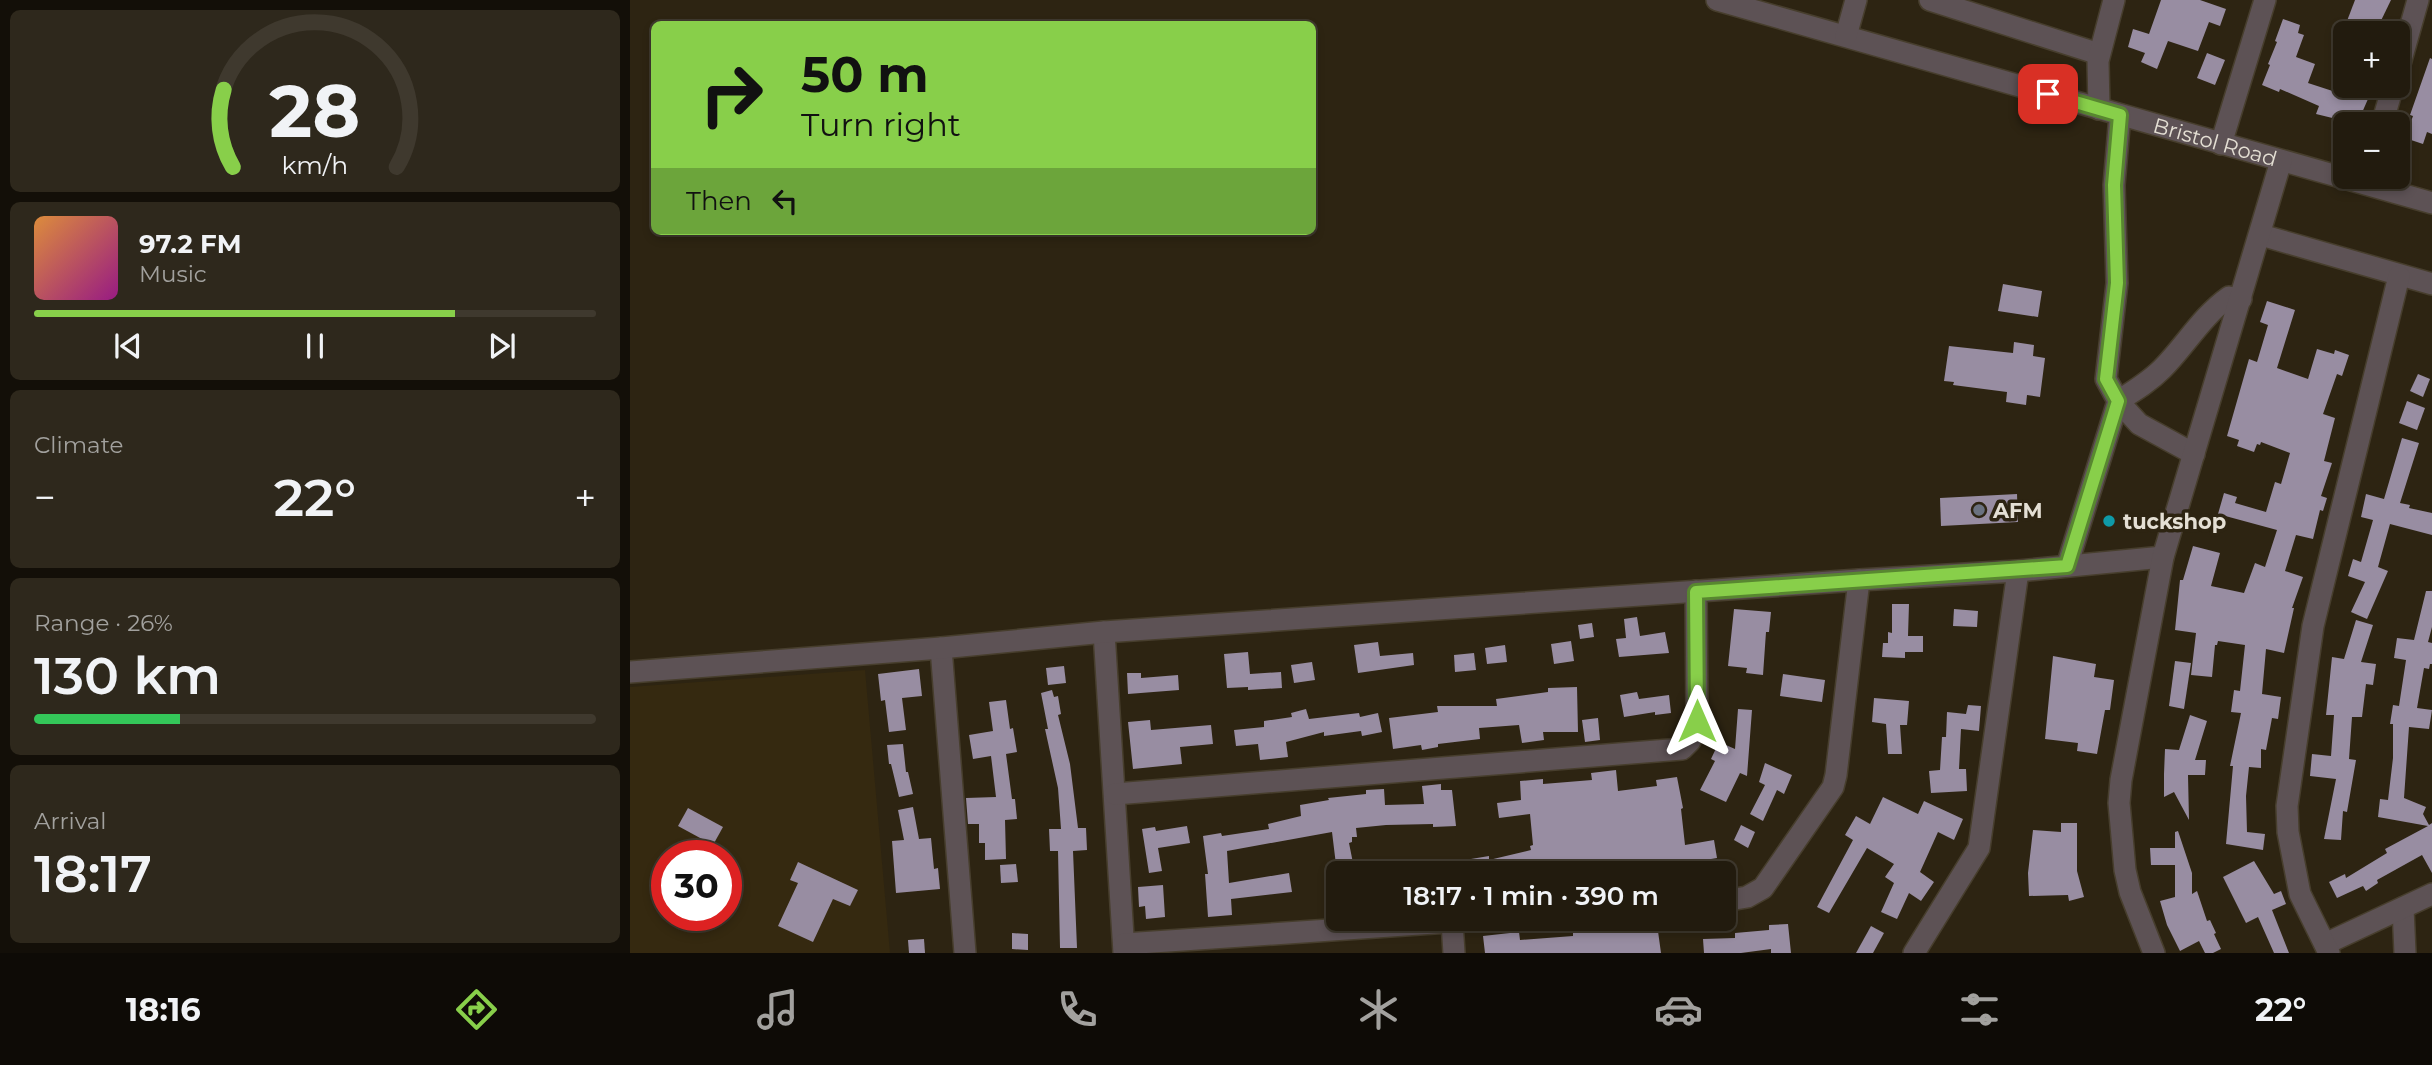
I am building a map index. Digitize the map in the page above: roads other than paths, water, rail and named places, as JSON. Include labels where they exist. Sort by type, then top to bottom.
[{"type":"street","name":"Bristol Road","points":[[1717,0],[2281,161],[2333,173]]},
{"type":"street","points":[[1846,36],[1856,0]]},
{"type":"street","points":[[1930,0],[2099,54]]},
{"type":"street","points":[[2099,109],[2099,54],[2114,0]]},
{"type":"street","points":[[2221,144],[2265,0]]},
{"type":"street","points":[[2410,28],[2418,0]]},
{"type":"street","points":[[2120,115],[2114,185],[2117,283],[2106,379],[2118,401],[2139,424],[2194,454]]},
{"type":"street","points":[[2154,953],[2127,881],[2119,803],[2121,780],[2163,557],[2281,161]]},
{"type":"street","name":"Bristol Road","points":[[2389,189],[2432,204]]},
{"type":"street","points":[[2261,235],[2432,284]]},
{"type":"street","points":[[2399,276],[2311,634],[2287,806],[2288,832],[2300,894],[2327,949],[2432,894]]},
{"type":"street","points":[[2067,566],[2118,401],[2162,369],[2217,306],[2229,297],[2241,299]]},
{"type":"street","points":[[630,672],[942,648],[1104,632],[2018,571],[2163,557]]},
{"type":"street","points":[[1914,953],[1979,848],[2018,571]]},
{"type":"street","points":[[1736,899],[1747,897],[1763,888],[1832,787],[1836,775],[1859,580]]},
{"type":"street","points":[[1115,794],[1682,749],[1690,741],[1697,721],[1696,592]]},
{"type":"street","points":[[1104,632],[1124,948],[1326,930]]},
{"type":"street","points":[[942,648],[965,953]]},
{"type":"street","points":[[2403,908],[2405,953]]},
{"type":"street","points":[[1300,953],[1302,931]]},
{"type":"street","points":[[1453,931],[1454,953]]},
{"type":"place","name":"AFM","points":[[1979,510]]},
{"type":"place","name":"tuckshop","points":[[2109,521]]}]
